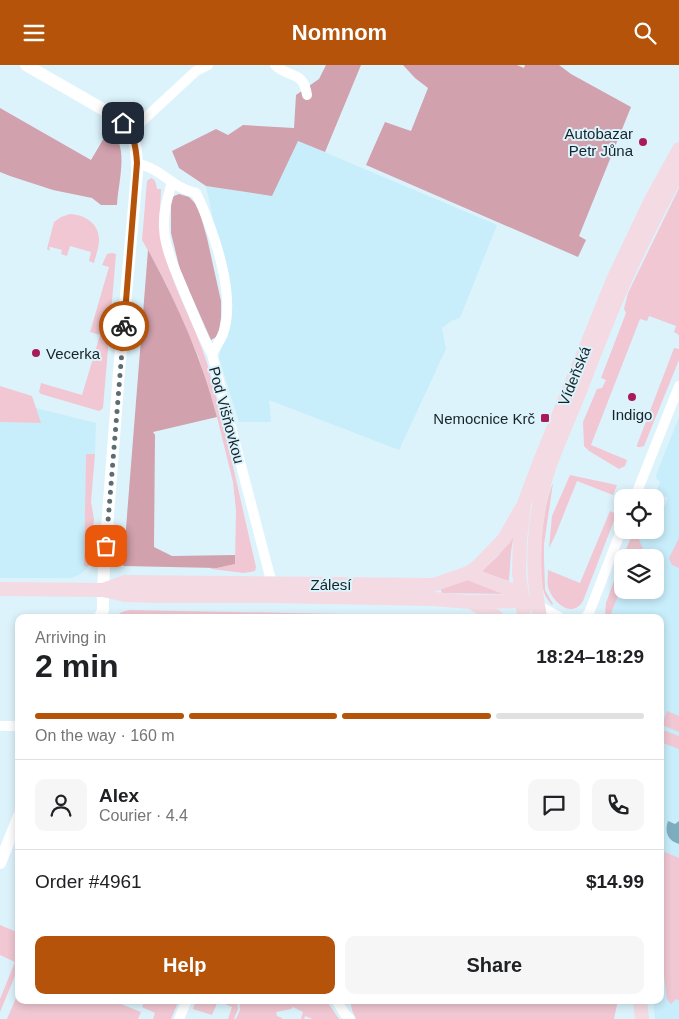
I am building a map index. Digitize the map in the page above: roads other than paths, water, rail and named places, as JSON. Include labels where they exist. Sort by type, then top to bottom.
[{"type":"main road","name":"Vídeňská","points":[[524,614],[519,572],[524,504],[612,282],[651,200],[679,149]]},
{"type":"main road","name":"Vídeňská","points":[[539,611],[535,571],[535,541],[538,510],[546,480],[561,436],[622,287],[679,171]]},
{"type":"main road","name":"Zálesí","points":[[0,589],[103,590],[125,595],[159,596],[433,585],[468,573],[477,567],[504,539],[524,504]]},
{"type":"main road","points":[[468,573],[509,589],[522,601],[539,611]]},
{"type":"main road","name":"Zálesí","points":[[273,590],[471,602],[522,601]]},
{"type":"main road","points":[[471,602],[492,614]]},
{"type":"main road","points":[[640,1004],[642,1019]]},
{"type":"street","points":[[26,65],[113,115],[128,127],[136,147],[137,163],[101,614]]},
{"type":"street","points":[[141,122],[194,68],[208,65]]},
{"type":"street","points":[[275,65],[285,72],[298,77],[305,84],[307,95]]},
{"type":"street","name":"Pod Višňovkou","points":[[137,163],[157,171],[186,191],[196,193],[211,229],[223,271],[228,309],[223,334],[212,354],[273,590]]},
{"type":"street","points":[[172,182],[166,201],[165,237],[204,341],[212,354]]},
{"type":"street","points":[[638,489],[679,386]]},
{"type":"street","points":[[588,614],[618,539]]},
{"type":"street","points":[[0,726],[15,726]]},
{"type":"street","points":[[0,863],[15,826]]},
{"type":"street","points":[[179,1019],[185,1004]]},
{"type":"street","points":[[339,1004],[350,1019]]},
{"type":"place","name":"Autobazar Petr Jůna","points":[[643,142]]},
{"type":"place","name":"Vecerka","points":[[36,353]]},
{"type":"place","name":"Indigo","points":[[632,397]]},
{"type":"place","name":"Nemocnice Krč","points":[[545,418]]}]
